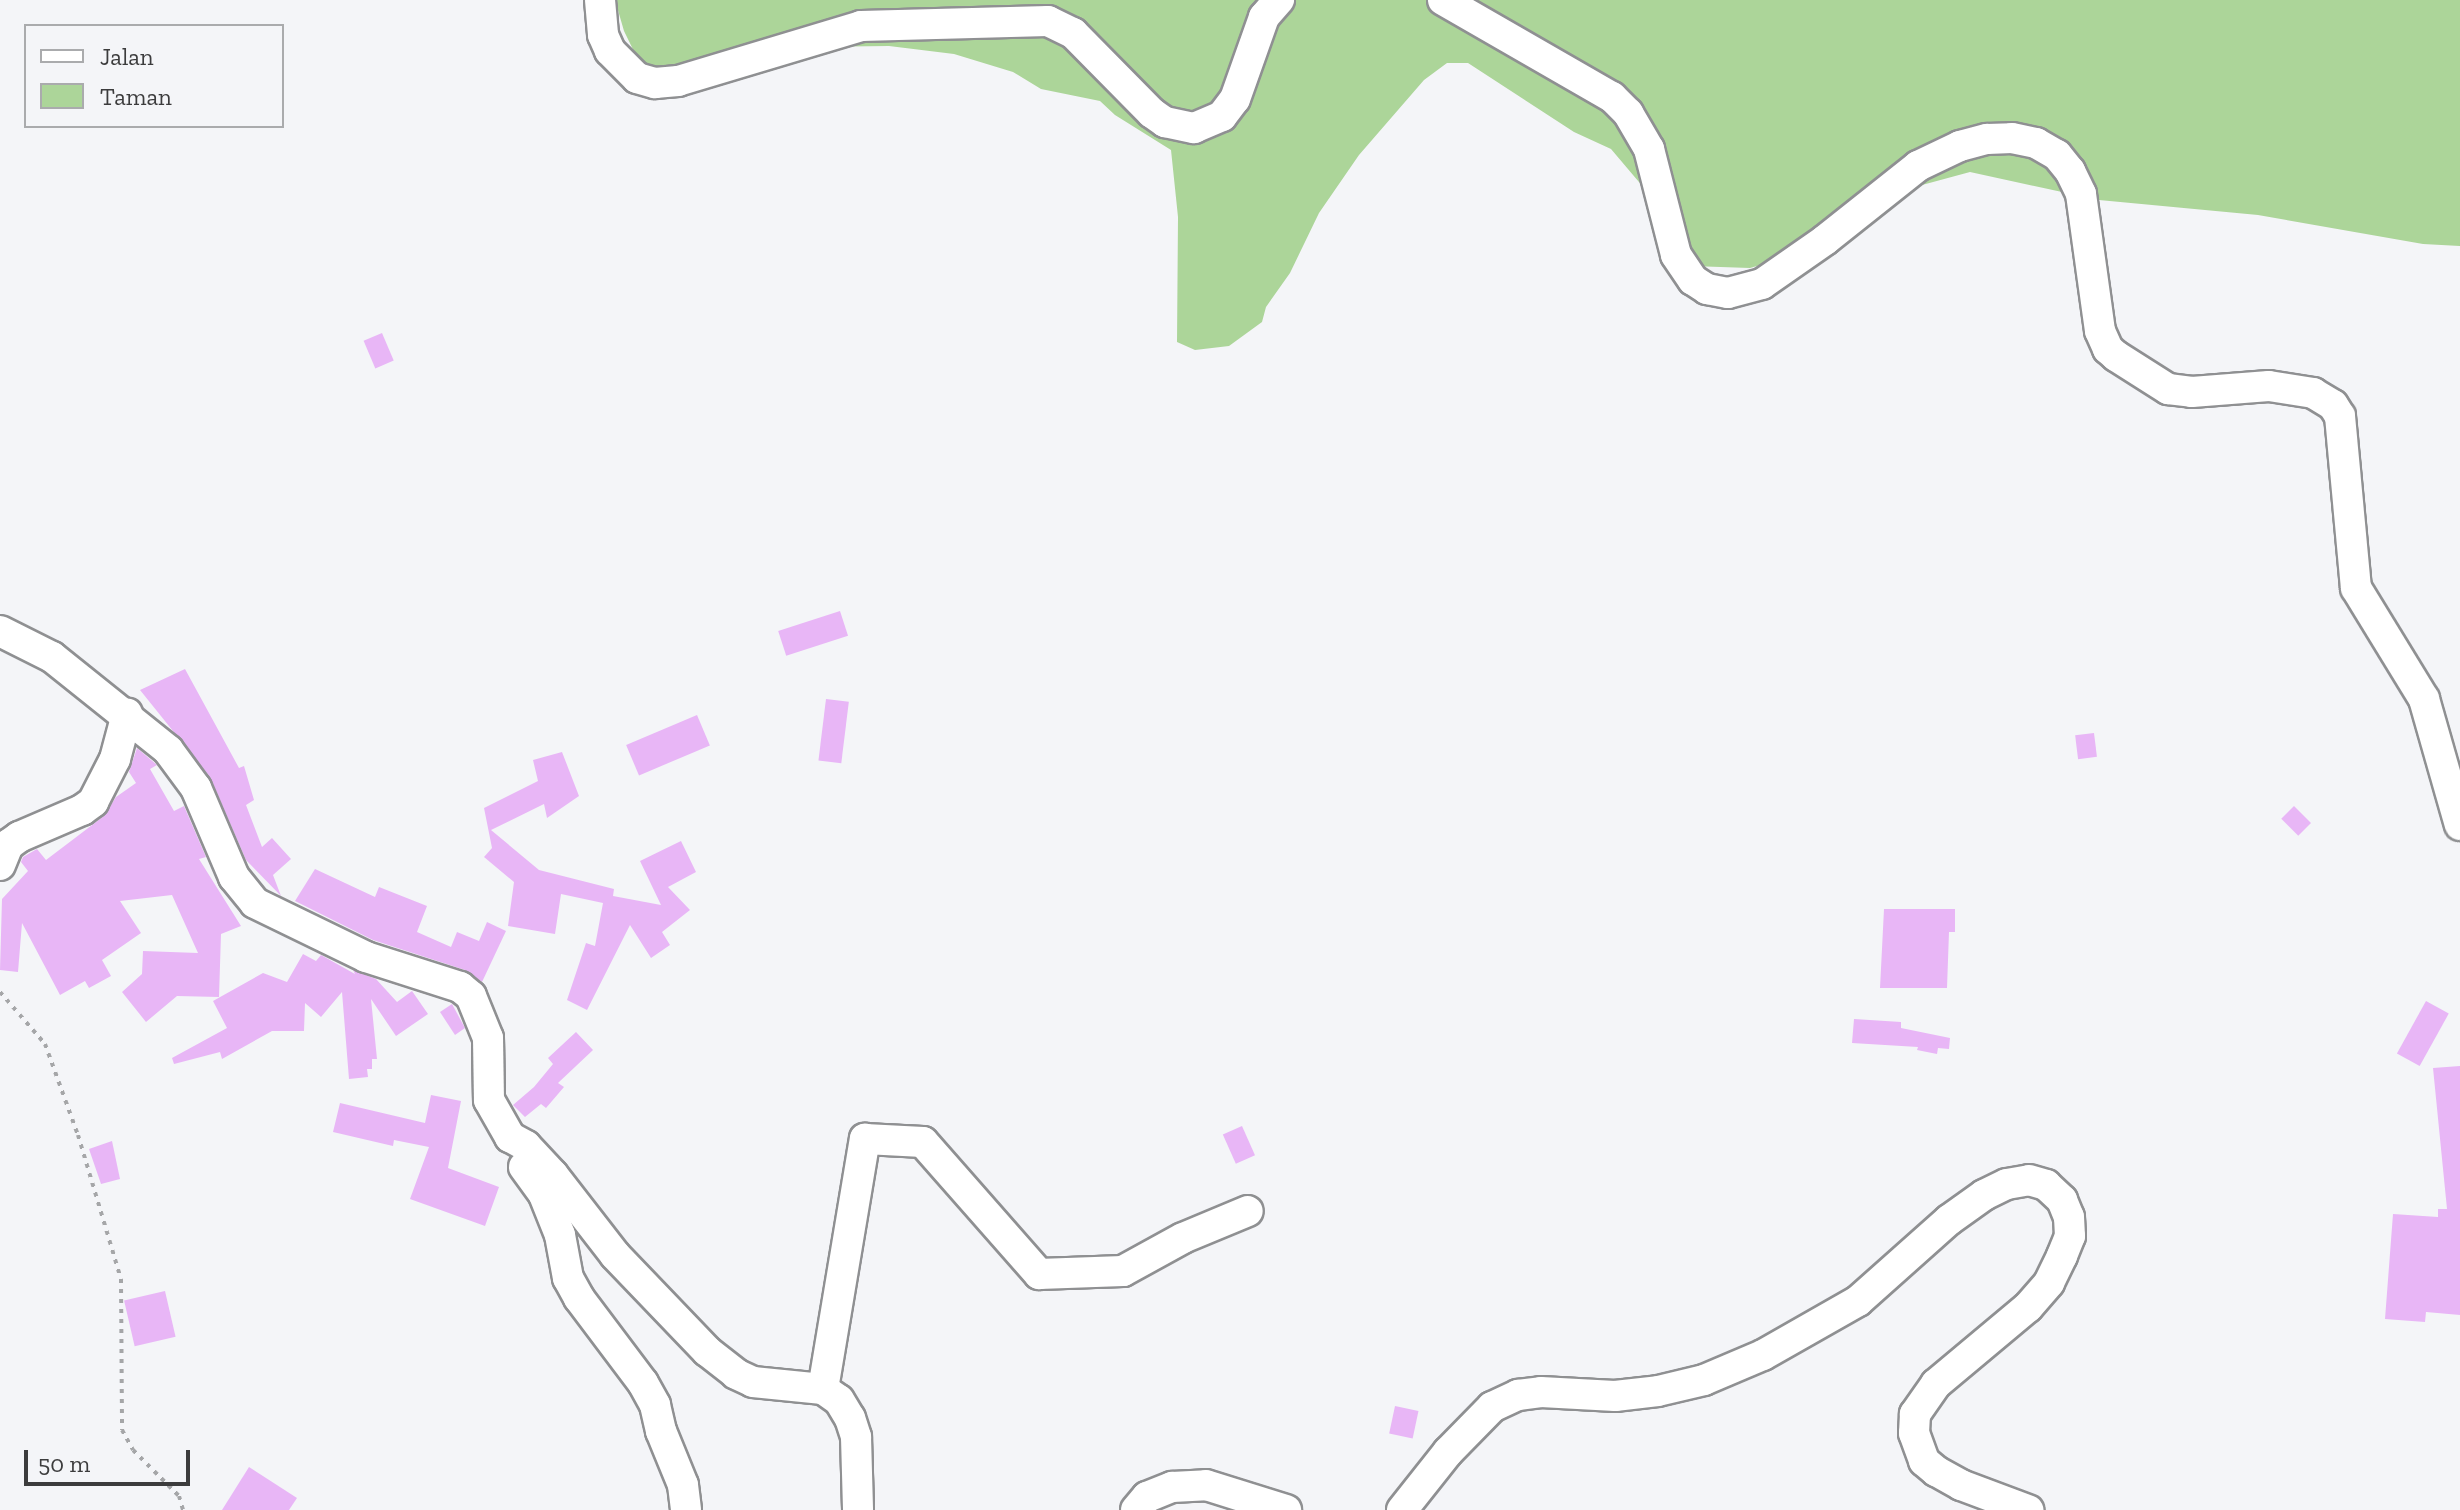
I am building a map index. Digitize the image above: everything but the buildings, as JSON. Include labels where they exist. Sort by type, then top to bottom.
[{"type":"street","points":[[600,0],[603,35],[610,51],[622,67],[637,78],[655,83],[678,81],[861,26],[1048,21],[1073,33],[1152,113],[1165,122],[1194,128],[1222,116],[1235,99],[1264,17],[1279,0]]},
{"type":"street","points":[[1443,0],[1612,97],[1628,113],[1649,149],[1682,268],[1707,289],[1728,293],[1762,284],[1825,240],[1918,166],[1960,146],[1987,139],[2012,138],[2036,143],[2057,155],[2070,171],[2081,194],[2100,331],[2108,349],[2168,389],[2192,392],[2269,386],[2313,393],[2333,405],[2340,416],[2356,588],[2424,699],[2460,825]]},
{"type":"street","points":[[0,631],[52,657],[127,714],[168,750],[196,788],[234,877],[255,903],[366,957],[460,987],[471,996],[488,1038],[489,1100],[544,1195],[560,1235],[568,1278],[579,1298],[643,1383],[655,1405],[661,1431],[683,1485],[686,1510]]},
{"type":"street","points":[[0,865],[8,845],[19,837],[82,810],[93,802],[115,759],[127,714]]},
{"type":"street","points":[[510,1137],[526,1146],[553,1175],[615,1255],[716,1359],[753,1382],[823,1389],[839,1400],[856,1437],[858,1510]]},
{"type":"street","points":[[823,1389],[865,1139],[923,1142],[1039,1274],[1123,1271],[1183,1238],[1248,1211]]},
{"type":"street","points":[[1402,1510],[1448,1452],[1492,1407],[1518,1395],[1541,1392],[1615,1396],[1658,1391],[1704,1380],[1751,1360],[1858,1301],[1949,1220],[1984,1195],[2007,1184],[2029,1180],[2046,1185],[2062,1200],[2069,1217],[2070,1236],[2062,1256],[2049,1283],[2028,1307],[1936,1384],[1915,1414],[1914,1433],[1924,1461],[1936,1471],[1961,1485],[2028,1510]]},
{"type":"street","points":[[1136,1510],[1147,1497],[1172,1487],[1206,1485],[1286,1510]]},
{"type":"path","points":[[0,992],[45,1044],[78,1135],[121,1279],[122,1430],[133,1450],[179,1496],[183,1510]]},
{"type":"green space","points":[[615,0],[2460,0],[2460,246],[2423,244],[2258,215],[2099,200],[1970,172],[1922,185],[1828,245],[1750,268],[1691,266],[1672,221],[1611,149],[1574,132],[1468,63],[1447,63],[1424,80],[1359,155],[1319,213],[1290,273],[1266,307],[1262,322],[1229,346],[1195,350],[1177,342],[1178,217],[1171,150],[1115,115],[1100,101],[1041,89],[1013,72],[954,54],[889,46],[805,47],[644,72],[624,31]]}]
